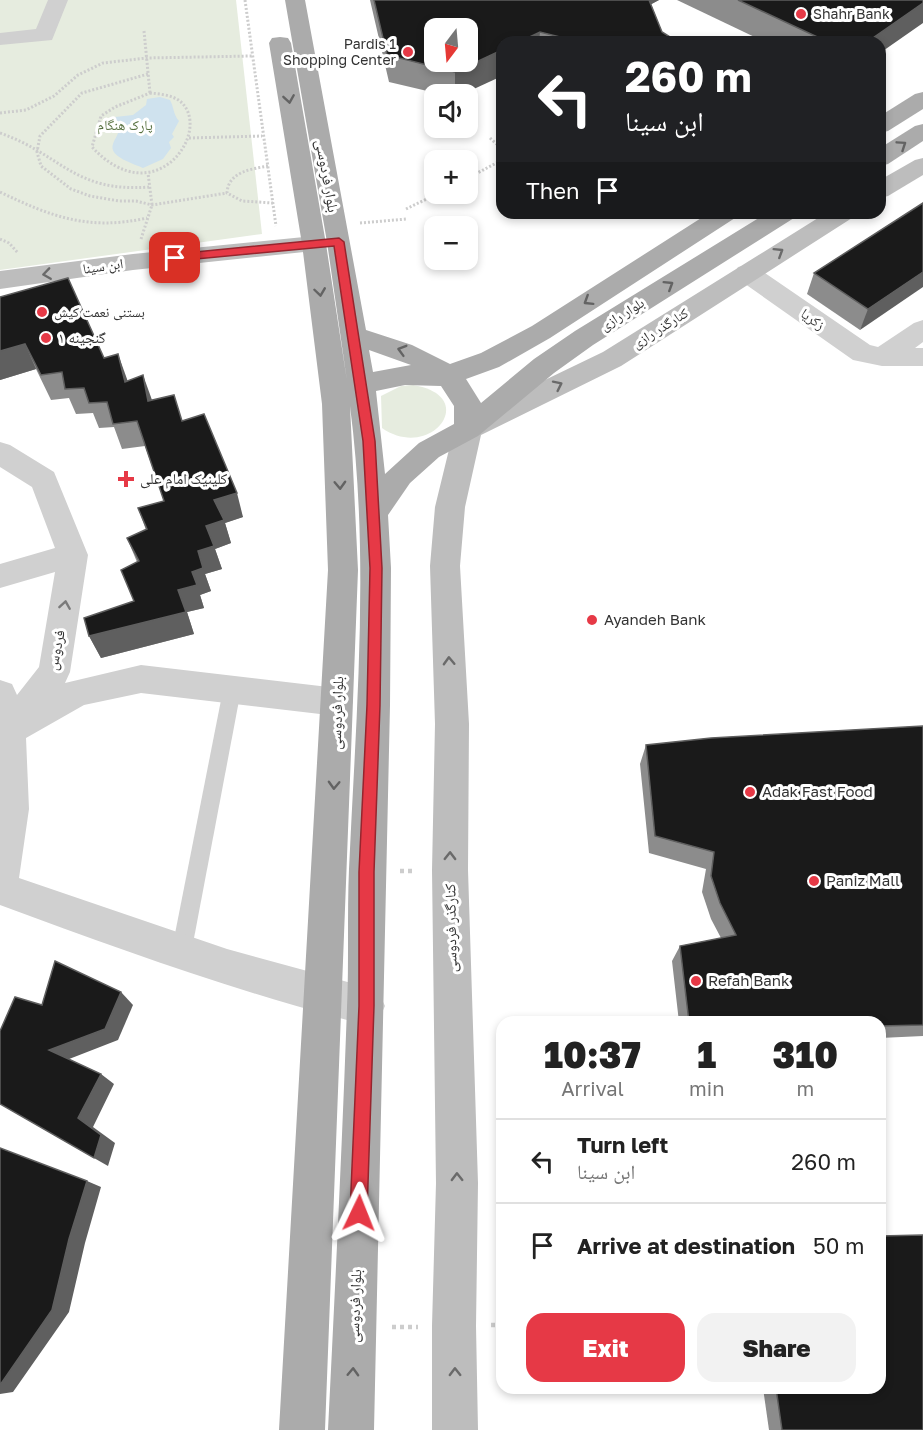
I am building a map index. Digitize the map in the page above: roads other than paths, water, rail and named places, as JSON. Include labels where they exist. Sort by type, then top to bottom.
[{"type":"main road","name":"بلوار فردوسی","points":[[274,0],[283,164],[326,243],[354,336],[302,1430]]},
{"type":"main road","name":"بلوار فردوسی","points":[[295,0],[326,243],[351,414],[373,513],[376,591],[367,872],[366,1006],[351,1430]]},
{"type":"main road","points":[[886,122],[923,99]]},
{"type":"main road","points":[[886,155],[923,131]]},
{"type":"main road","name":"بلوار رازی","points":[[445,376],[490,360],[541,333],[717,219]]},
{"type":"main road","name":"بلوار رازی","points":[[373,513],[400,475],[429,450],[468,429],[544,366],[584,338],[774,219]]},
{"type":"main road","points":[[541,333],[544,366]]},
{"type":"main road","points":[[354,336],[415,354],[445,376],[460,390],[468,407],[468,429]]},
{"type":"main road","points":[[429,450],[397,449],[351,414],[405,375],[445,376]]},
{"type":"street","points":[[0,39],[44,35],[58,0]]},
{"type":"street","points":[[886,187],[923,165]]},
{"type":"street","name":"کنارگذر رازی","points":[[468,429],[612,359],[833,219]]},
{"type":"street","name":"ابن سینا","points":[[0,280],[133,262],[326,243]]},
{"type":"street","name":"زکریا","points":[[747,273],[862,353],[882,357],[923,357]]},
{"type":"street","points":[[882,357],[923,329]]},
{"type":"street","name":"کنارگذر فردوسی","points":[[455,1430],[454,1326],[457,1183],[450,870],[452,724],[445,566],[450,507],[468,429]]},
{"type":"street","points":[[0,453],[44,480],[73,555],[0,576]]},
{"type":"street","name":"فردوس","points":[[9,731],[54,672],[73,555]]},
{"type":"street","points":[[9,731],[77,692],[141,680],[337,702]]},
{"type":"street","points":[[0,694],[9,731],[0,888],[181,954],[366,1006]]},
{"type":"lane","points":[[181,954],[232,690]]},
{"type":"water","points":[[160,97],[170,100],[179,121],[172,134],[174,137],[169,142],[171,148],[163,159],[143,168],[114,153],[113,144],[119,130],[115,117],[133,115],[146,105],[147,99]]},
{"type":"place","name":"Shahr Bank","points":[[801,14]]},
{"type":"place","name":"Pardis 1 Shopping Center","points":[[408,52]]},
{"type":"place","name":"بستنی نعمت کیش","points":[[42,312]]},
{"type":"place","name":"گنجینه ۱","points":[[46,338]]},
{"type":"place","name":"کلینیک امام علی","points":[[126,479]]},
{"type":"place","name":"Ayandeh Bank","points":[[592,620]]},
{"type":"place","name":"Adak Fast Food","points":[[750,792]]},
{"type":"place","name":"Paniz Mall","points":[[814,881]]},
{"type":"place","name":"Refah Bank","points":[[696,981]]},
{"type":"park label","name":"پارک هنگام","points":[[125,125]]}]
